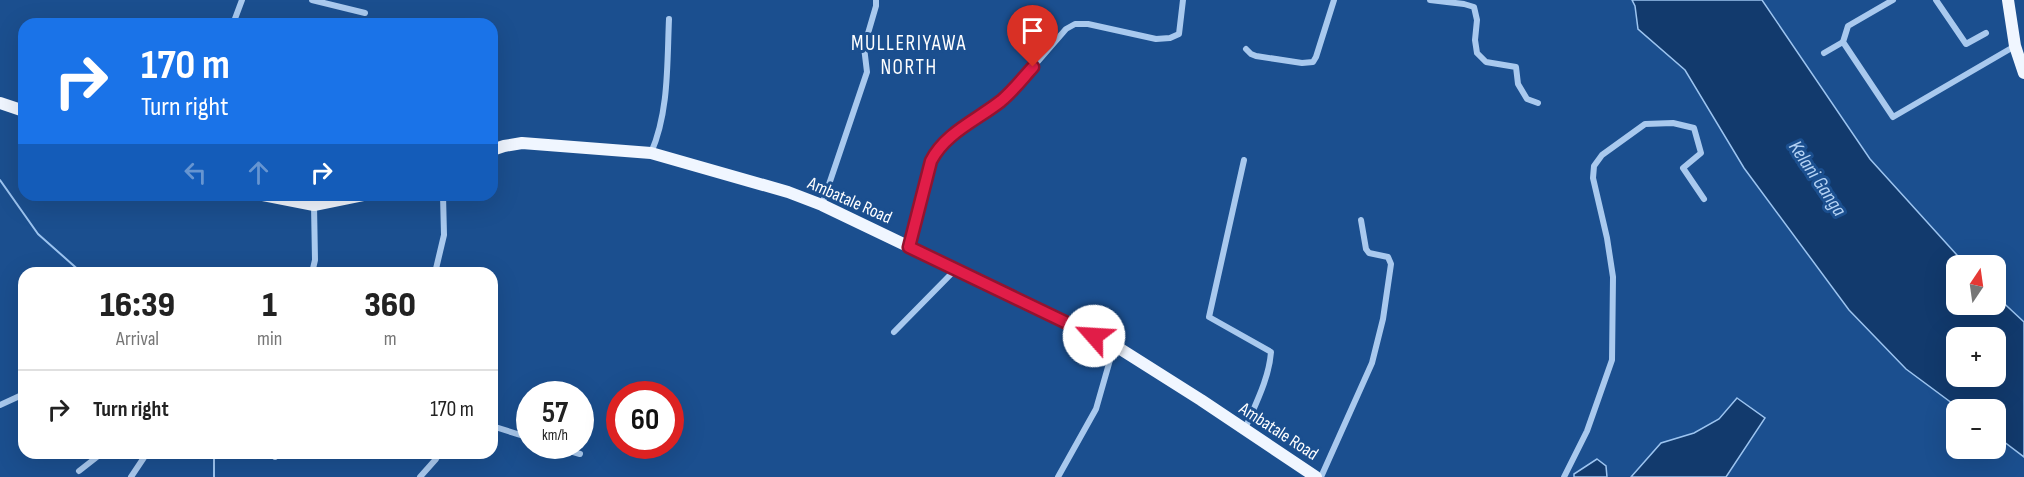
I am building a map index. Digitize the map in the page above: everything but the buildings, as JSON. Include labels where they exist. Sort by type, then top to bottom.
[{"type":"main road","points":[[2008,0],[2015,46],[2024,73]]},
{"type":"main road","points":[[0,102],[18,109]]},
{"type":"main road","name":"Ambatale Road","points":[[498,148],[522,143],[651,153],[778,189],[822,205],[1114,345],[1316,477]]},
{"type":"main road","points":[[294,201],[314,205],[334,201]]},
{"type":"street","points":[[235,18],[242,0]]},
{"type":"street","points":[[312,0],[365,13]]},
{"type":"street","points":[[822,205],[867,72],[864,47],[876,0]]},
{"type":"street","points":[[909,247],[931,161],[938,149],[1002,100],[1066,29],[1076,24],[1088,24],[1156,39],[1170,39],[1179,34],[1183,0]]},
{"type":"street","points":[[1246,49],[1256,56],[1302,63],[1313,62],[1334,0]]},
{"type":"street","points":[[1430,0],[1474,7],[1477,20],[1474,40],[1477,53],[1486,62],[1516,67],[1518,84],[1527,99],[1538,103]]},
{"type":"street","points":[[1824,53],[1843,42],[1848,26],[1893,0]]},
{"type":"street","points":[[1936,0],[1966,44],[1986,33]]},
{"type":"street","points":[[651,153],[661,127],[665,99],[669,19]]},
{"type":"street","points":[[1843,42],[1893,117],[2015,46]]},
{"type":"street","points":[[1564,477],[1587,431],[1612,360],[1613,277],[1607,238],[1593,178],[1594,166],[1602,155],[1645,124],[1673,123],[1694,128],[1701,153],[1683,168],[1704,199]]},
{"type":"street","points":[[1244,160],[1209,317],[1271,352],[1262,390],[1244,430]]},
{"type":"street","points":[[436,267],[444,235],[442,201]]},
{"type":"street","points":[[313,267],[314,205]]},
{"type":"street","points":[[1321,477],[1372,363],[1391,264],[1388,257],[1369,253],[1366,249],[1361,220]]},
{"type":"street","points":[[894,332],[955,270]]},
{"type":"street","points":[[1058,477],[1095,409],[1114,345]]},
{"type":"street","points":[[0,405],[18,397]]},
{"type":"street","points":[[498,428],[516,434]]},
{"type":"street","points":[[79,471],[94,459]]},
{"type":"street","points":[[131,477],[143,459]]},
{"type":"street","points":[[420,477],[436,459]]},
{"type":"water","name":"Kelani Ganga","points":[[1632,0],[1762,0],[1870,159],[1957,255],[1946,255],[1946,315],[2006,315],[2006,305],[2024,322],[2024,457],[2006,443],[2006,399],[1946,399],[1906,369],[1849,310],[1744,168],[1685,70],[1638,29]]},
{"type":"water","points":[[1737,398],[1765,418],[1726,477],[1631,477],[1661,443],[1694,433],[1719,419]]},
{"type":"water","points":[[1597,459],[1606,466],[1607,477],[1574,477],[1574,474]]},
{"type":"waterway","points":[[0,180],[38,234],[75,267]]},
{"type":"waterway","points":[[214,459],[214,477]]},
{"type":"district","name":"MULLERIYAWA NORTH","points":[[909,55]]},
{"type":"route","points":[[1033,67],[1002,100],[938,149],[931,161],[909,247],[1094,336]]}]
